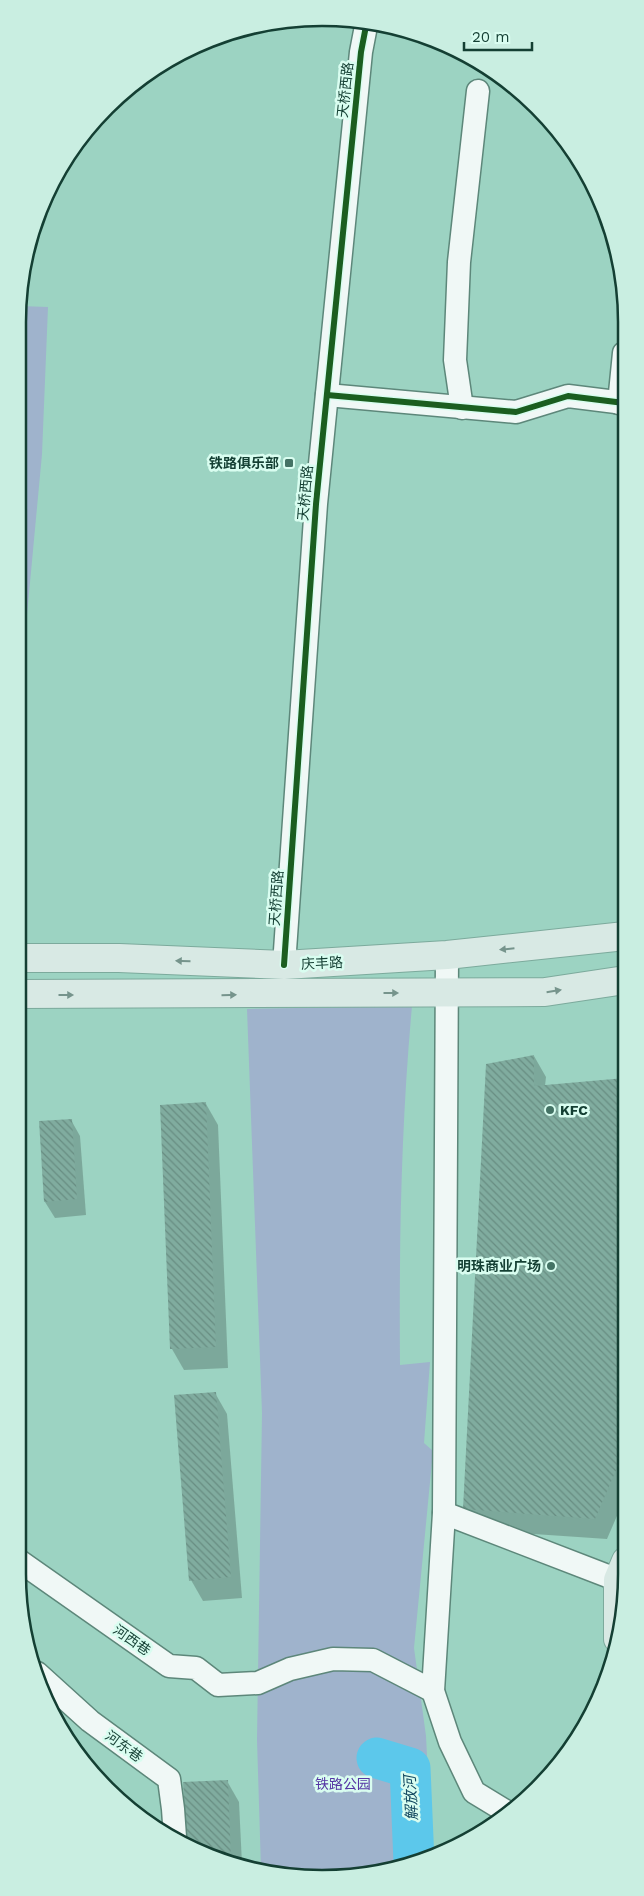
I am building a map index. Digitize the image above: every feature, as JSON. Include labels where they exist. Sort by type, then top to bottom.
[{"type":"main road","name":"庆丰路","points":[[26,958],[119,958],[284,965],[446,955],[618,937]]},
{"type":"main road","points":[[26,994],[545,992],[618,981]]},
{"type":"street","name":"天桥西路","points":[[284,965],[316,504],[361,52],[365,30]]},
{"type":"street","points":[[462,408],[455,360],[459,262],[478,91]]},
{"type":"street","points":[[327,395],[516,412],[568,396],[618,402]]},
{"type":"street","points":[[446,955],[444,1513],[433,1691],[450,1742],[474,1792],[502,1809]]},
{"type":"street","points":[[444,1513],[618,1570]]},
{"type":"street","name":"河西巷","points":[[26,1566],[169,1666],[196,1668],[218,1685],[258,1683],[290,1669],[333,1659],[373,1660],[433,1691]]},
{"type":"street","name":"河东巷","points":[[48,1683],[90,1721],[169,1779],[174,1830]]},
{"type":"green space","points":[[27,306],[48,307],[42,454],[26,625]]},
{"type":"green space","name":"铁路公园","points":[[412,1006],[405,1096],[400,1275],[400,1365],[430,1362],[424,1443],[433,1451],[414,1648],[426,1736],[432,1848],[399,1860],[361,1867],[322,1870],[261,1863],[257,1740],[262,1413],[247,1009]]},
{"type":"building","name":"明珠商业广场","points":[[534,1055],[534,1086],[618,1079],[618,1466],[595,1519],[463,1509],[486,1064]]},
{"type":"building","points":[[206,1102],[216,1347],[170,1349],[160,1105]]},
{"type":"building","points":[[72,1119],[77,1199],[44,1202],[39,1121]]},
{"type":"building","points":[[216,1392],[231,1577],[189,1581],[174,1395]]},
{"type":"building","points":[[228,1780],[231,1855],[186,1836],[183,1782]]},
{"type":"waterway","name":"解放河","points":[[377,1758],[410,1768],[414,1855]]},
{"type":"cycle path","points":[[284,965],[316,504],[361,52],[365,30]]},
{"type":"cycle path","points":[[327,395],[516,412],[568,396],[618,402]]},
{"type":"place","name":"铁路俱乐部","points":[[289,463]]},
{"type":"place","name":"KFC","points":[[550,1110]]},
{"type":"place","name":"明珠商业广场","points":[[551,1266]]}]
